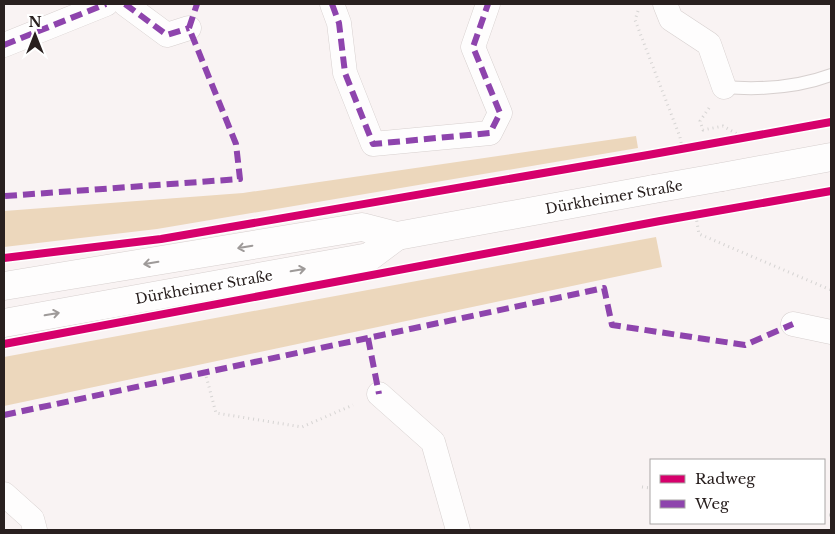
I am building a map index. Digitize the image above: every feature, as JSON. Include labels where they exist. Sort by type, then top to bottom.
[{"type":"street","points":[[4,45],[106,4]]},
{"type":"street","points":[[125,4],[167,35],[188,28]]},
{"type":"street","points":[[332,4],[339,23],[345,73],[373,144],[490,133],[500,113],[473,47],[488,4]]},
{"type":"street","points":[[665,4],[671,19],[709,44],[724,87]]},
{"type":"street","name":"Dürkheimer Straße","points":[[4,286],[362,227],[397,236],[831,157]]},
{"type":"street","name":"Dürkheimer Straße","points":[[4,323],[369,257],[397,236]]},
{"type":"street","points":[[793,324],[831,332]]},
{"type":"street","points":[[380,394],[433,442],[458,530]]},
{"type":"street","points":[[4,494],[32,519],[35,530]]},
{"type":"lane","points":[[724,87],[757,90],[810,83],[831,75]]},
{"type":"path","points":[[634,20],[680,137]]},
{"type":"path","points":[[710,129],[723,126],[744,138]]},
{"type":"path","points":[[699,234],[831,290]]},
{"type":"path","points":[[206,372],[216,413],[302,427],[380,394]]},
{"type":"path","points":[[642,487],[650,488]]},
{"type":"shaded area","points":[[636,136],[638,148],[157,229],[4,247],[4,211],[243,193]]},
{"type":"shaded area","points":[[656,237],[662,267],[4,406],[4,357]]},
{"type":"marked path","points":[[4,45],[106,4]]},
{"type":"marked path","points":[[125,4],[167,35],[189,28]]},
{"type":"marked path","points":[[5,196],[240,179],[236,144],[189,28],[197,4]]},
{"type":"marked path","points":[[332,4],[339,23],[345,73],[373,144],[490,133],[500,113],[473,47],[488,4]]},
{"type":"marked path","points":[[4,415],[604,288],[612,325],[745,345],[793,324]]},
{"type":"marked path","points":[[368,338],[379,394]]},
{"type":"cycle path","points":[[4,258],[161,239],[831,122]]},
{"type":"cycle path","points":[[4,344],[660,221],[831,191]]}]
